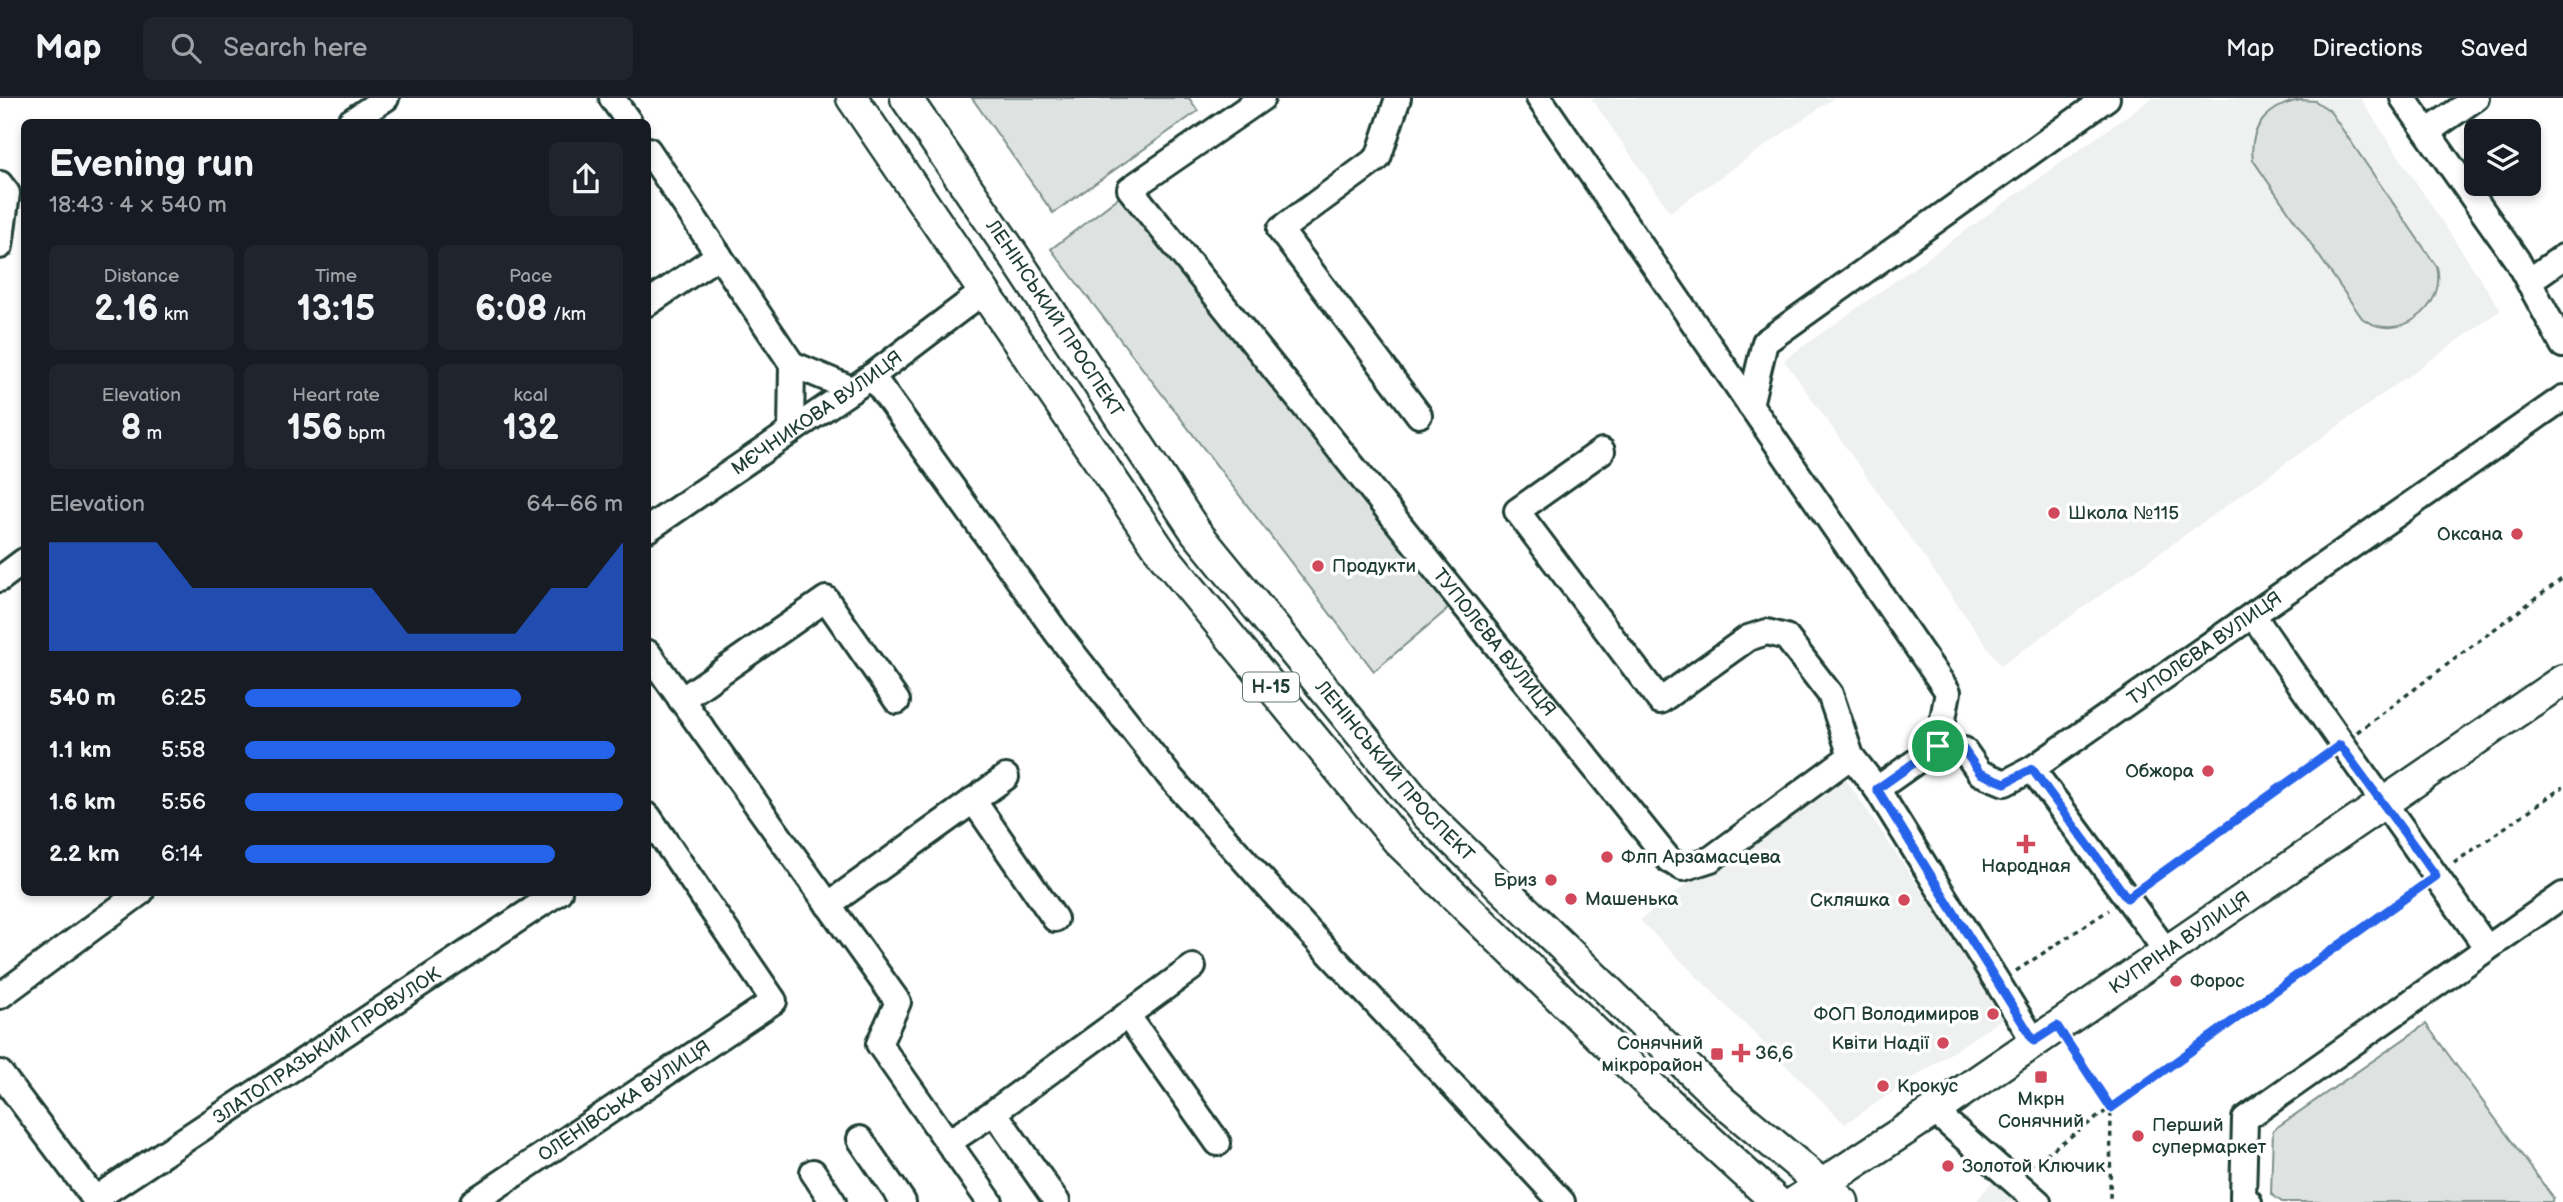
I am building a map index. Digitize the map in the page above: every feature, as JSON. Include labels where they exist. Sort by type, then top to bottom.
[{"type":"main road","name":"ЛЕНІНСЬКИЙ ПРОСПЕКТ","points":[[852,98],[1164,556],[1398,841],[1656,1091],[1777,1202]]},
{"type":"main road","name":"ЛЕНІНСЬКИЙ ПРОСПЕКТ","points":[[906,98],[1196,532],[1427,816],[1722,1101],[1833,1194]]},
{"type":"main road","name":"КУПРІНА ВУЛИЦЯ","points":[[1794,1202],[1833,1194],[1934,1111],[2563,680]]},
{"type":"street","points":[[612,98],[627,119]]},
{"type":"street","name":"ТУПОЛЄВА ВУЛИЦЯ","points":[[1262,98],[1130,189],[1669,860],[1684,868],[1711,859],[1851,756]]},
{"type":"street","points":[[1398,98],[1378,158],[1280,230],[1419,415]]},
{"type":"street","points":[[1539,98],[1948,692],[1938,746],[1877,789]]},
{"type":"street","points":[[1750,405],[1765,342],[2107,98]]},
{"type":"street","points":[[2403,98],[2517,260],[2563,345]]},
{"type":"street","points":[[2427,132],[2476,98]]},
{"type":"street","points":[[358,119],[385,108]]},
{"type":"street","points":[[651,154],[792,364],[791,431]]},
{"type":"street","points":[[0,184],[7,193],[0,246]]},
{"type":"street","points":[[651,301],[719,255]]},
{"type":"street","points":[[2529,281],[2563,257]]},
{"type":"street","name":"МЄЧНИКОВА ВУЛИЦЯ","points":[[651,527],[862,382],[984,291]]},
{"type":"street","points":[[792,364],[862,382],[1170,777],[1289,910],[1562,1202]]},
{"type":"street","name":"ТУПОЛЄВА ВУЛИЦЯ","points":[[1938,746],[1964,750],[1980,773],[2005,783],[2032,769],[2563,398]]},
{"type":"street","points":[[1602,451],[1517,511],[1660,701],[1748,638],[1767,632],[1786,637],[1830,694],[1851,756],[1877,789],[1999,983],[2045,1033]]},
{"type":"street","points":[[0,579],[21,563]]},
{"type":"street","points":[[681,700],[826,599],[897,701]]},
{"type":"street","points":[[2253,615],[2340,745],[2384,802],[2487,948]]},
{"type":"street","points":[[651,657],[898,1002],[879,1044],[990,1202]]},
{"type":"street","points":[[2032,769],[2167,952]]},
{"type":"street","points":[[828,905],[1006,777]]},
{"type":"street","points":[[973,800],[1055,919]]},
{"type":"street","name":"ОЛЕНІВСЬКА ВУЛИЦЯ","points":[[473,1202],[774,1001],[651,827]]},
{"type":"street","points":[[2249,1202],[2243,1198],[2245,1119],[2563,895]]},
{"type":"street","points":[[0,996],[136,896]]},
{"type":"street","name":"ЗЛАТОПРАЗЬКИЙ ПРОВУЛОК","points":[[96,1201],[553,896]]},
{"type":"street","points":[[949,1142],[1193,967]]},
{"type":"street","points":[[1127,1015],[1218,1143]]},
{"type":"street","points":[[0,1073],[96,1201]]},
{"type":"street","points":[[1934,1111],[2038,1202]]},
{"type":"street","points":[[994,1112],[1057,1202]]},
{"type":"street","points":[[860,1139],[903,1202]]},
{"type":"street","points":[[813,1172],[833,1202]]},
{"type":"path","points":[[1999,983],[2127,898],[2340,745],[2563,578]]},
{"type":"path","points":[[2010,1179],[2563,787]]},
{"type":"path","points":[[2045,1033],[2111,1108],[2110,1202]]},
{"type":"shaded area","points":[[972,98],[1189,98],[1198,111],[1053,213]]},
{"type":"shaded area","points":[[1591,98],[1834,98],[1670,212]]},
{"type":"shaded area","name":"Школа №115","points":[[2152,98],[2360,98],[2501,310],[2001,666],[1784,360]]},
{"type":"shaded area","points":[[2301,100],[2315,101],[2329,110],[2437,267],[2438,282],[2434,296],[2427,308],[2404,325],[2376,325],[2362,318],[2253,160],[2254,137],[2263,120],[2279,107]]},
{"type":"shaded area","points":[[1130,189],[1455,603],[1374,671],[1051,249]]},
{"type":"shaded area","points":[[1839,769],[2006,1016],[1845,1124],[1640,920]]},
{"type":"shaded area","points":[[2426,1024],[2554,1199],[2551,1202],[2282,1202],[2271,1194],[2273,1130]]},
{"type":"shaded area","points":[[1996,1176],[2029,1202],[1976,1202]]},
{"type":"place","name":"Школа №115","points":[[2054,513]]},
{"type":"place","name":"Оксана","points":[[2517,534]]},
{"type":"place","name":"Продукти","points":[[1318,566]]},
{"type":"place","name":"Обжора","points":[[2208,771]]},
{"type":"place","name":"Народная","points":[[2026,844]]},
{"type":"place","name":"Флп Арзамасцева","points":[[1607,857]]},
{"type":"place","name":"Бриз","points":[[1551,880]]},
{"type":"place","name":"Машенька","points":[[1571,899]]},
{"type":"place","name":"Скляшка","points":[[1904,900]]},
{"type":"place","name":"Форос","points":[[2176,981]]},
{"type":"place","name":"ФОП Володимиров","points":[[1993,1014]]},
{"type":"place","name":"Квіти Надії","points":[[1943,1043]]},
{"type":"place","name":"36,6","points":[[1741,1053]]},
{"type":"place","name":"Сонячний мікрорайон","points":[[1717,1054]]},
{"type":"place","name":"Мкрн Сонячний","points":[[2041,1077]]},
{"type":"place","name":"Крокус","points":[[1883,1086]]},
{"type":"place","name":"Перший супермаркет","points":[[2138,1136]]},
{"type":"place","name":"Золотой Ключик","points":[[1948,1166]]},
{"type":"route","points":[[2340,745],[2436,876],[2111,1108],[2057,1026],[2034,1041],[1877,789],[1938,746],[1964,750],[1980,773],[2005,783],[2032,769],[2127,898],[2340,745]]}]
